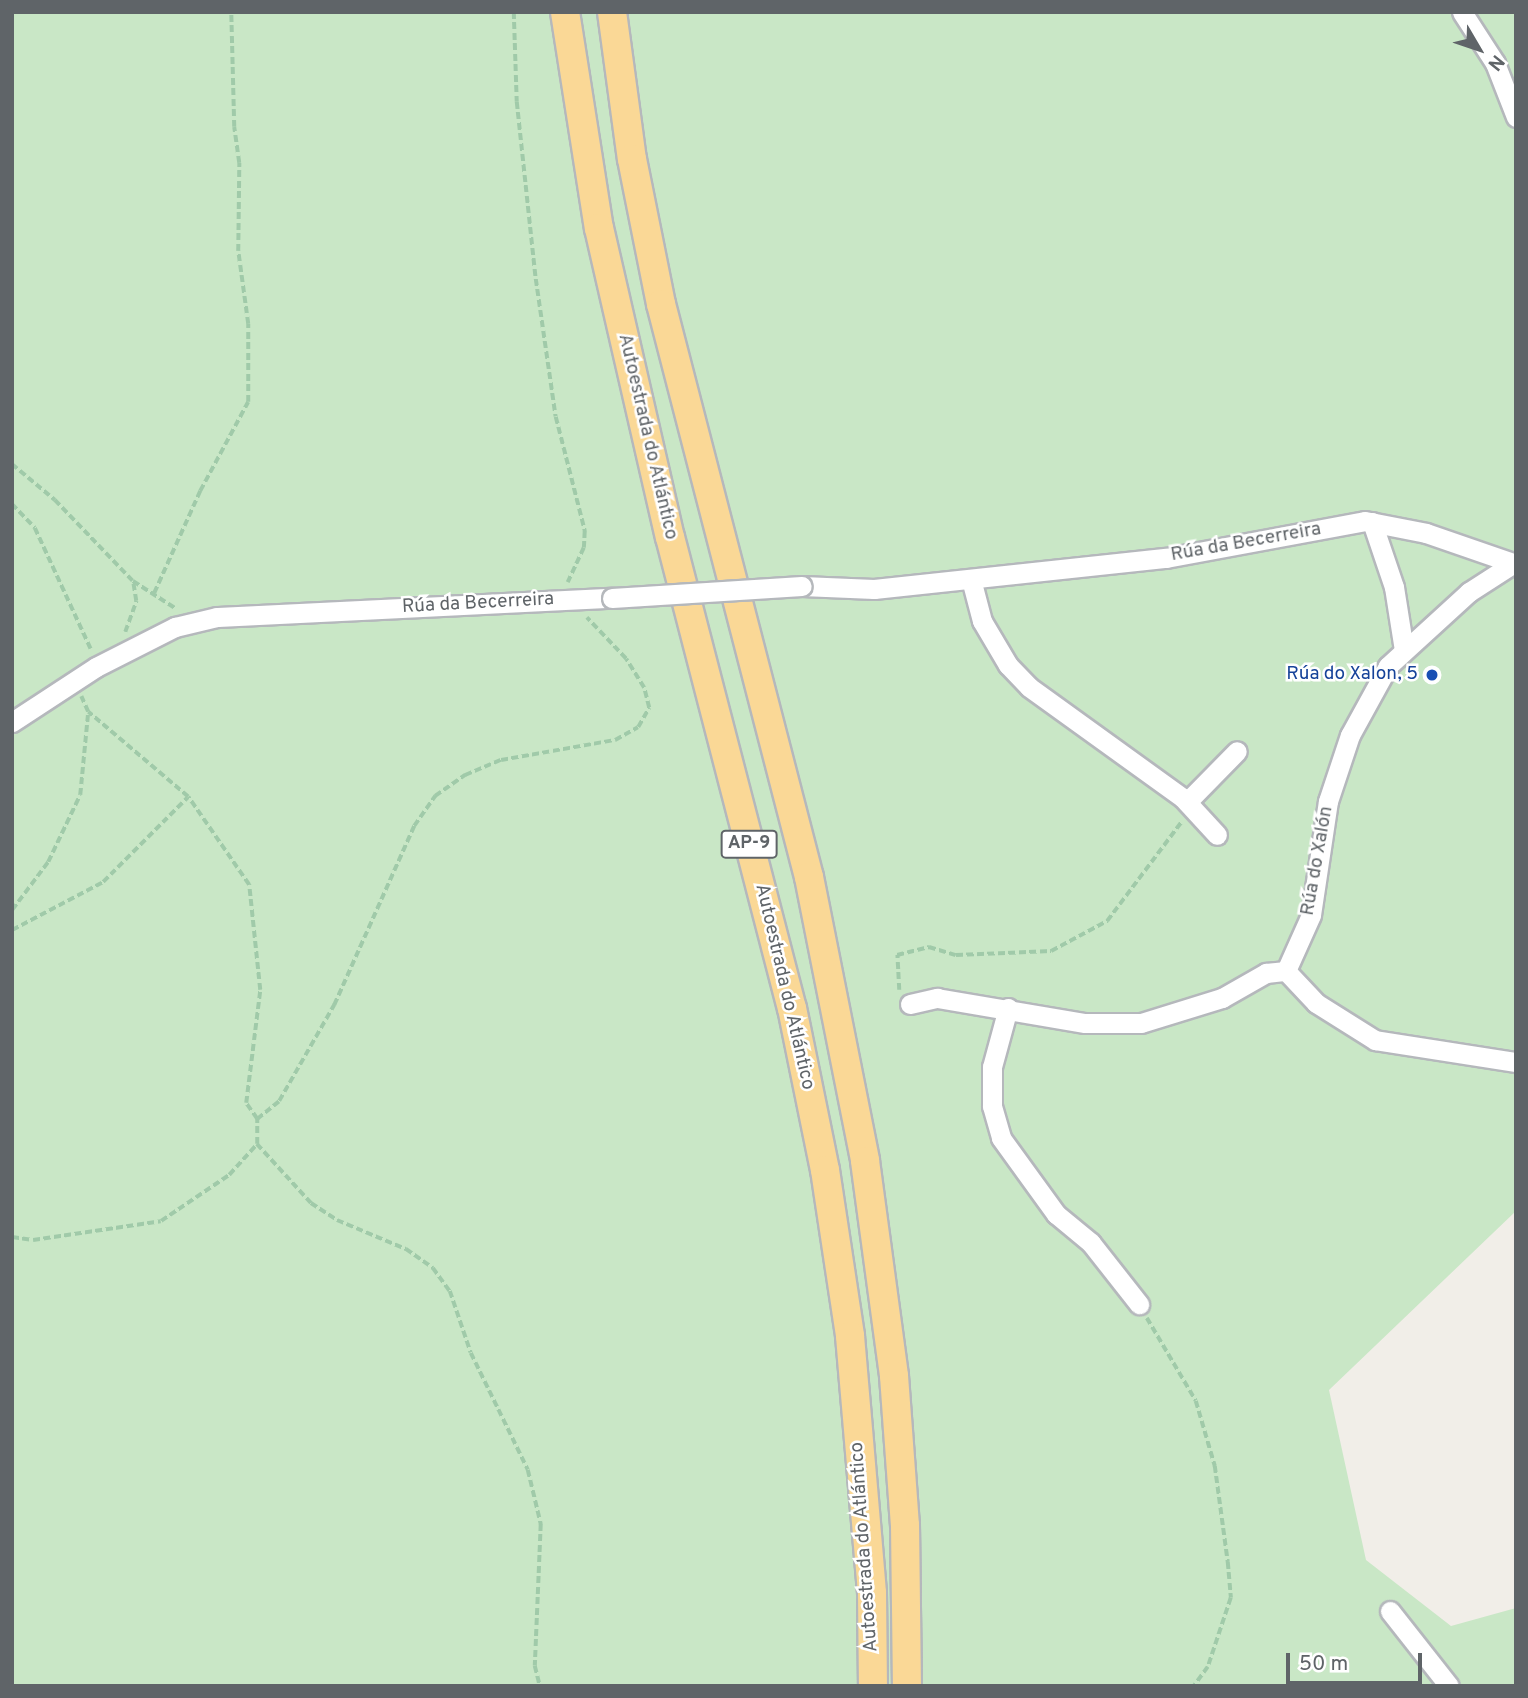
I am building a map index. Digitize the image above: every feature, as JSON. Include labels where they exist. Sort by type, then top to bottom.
[{"type":"highway","name":"Autoestrada do Atlántico","points":[[565,12],[602,241],[670,537],[792,1008],[825,1170],[850,1336],[872,1593],[873,1686]]},
{"type":"highway","name":"Autoestrada do Atlántico","points":[[612,12],[632,159],[661,304],[808,877],[865,1161],[894,1376],[905,1525],[907,1686]]},
{"type":"street","points":[[1462,12],[1495,64],[1516,117]]},
{"type":"street","name":"Rúa da Becerreira","points":[[12,722],[115,657],[195,622],[217,617],[802,586],[874,589],[1166,558],[1372,522],[1426,533],[1515,564]]},
{"type":"street","points":[[1372,522],[1394,587],[1404,650]]},
{"type":"street","name":"Rúa do Xalón","points":[[1286,971],[1311,915],[1328,801],[1350,736],[1388,666],[1469,592],[1515,564]]},
{"type":"street","points":[[971,579],[982,621],[1008,665],[1029,687],[1189,805],[1217,835]]},
{"type":"street","points":[[1189,805],[1237,751]]},
{"type":"street","points":[[910,1004],[937,998],[1085,1023],[1141,1023],[1222,998],[1266,974],[1286,971],[1316,1003],[1375,1040],[1516,1062]]},
{"type":"street","points":[[1007,1008],[992,1067],[992,1106],[1000,1138],[1056,1214],[1091,1243],[1139,1304]]},
{"type":"street","points":[[1390,1611],[1449,1686]]},
{"type":"path","points":[[154,593],[200,491],[248,401],[248,324],[238,251],[239,163],[234,127],[231,12]]},
{"type":"path","points":[[257,1119],[279,1101],[334,1005],[414,826],[435,796],[465,775],[501,760],[615,740],[638,727],[649,708],[644,688],[626,659],[563,599],[584,548],[584,531],[556,417],[536,279],[517,102],[514,12]]},
{"type":"path","points":[[12,464],[55,500],[133,581],[195,622]]},
{"type":"path","points":[[12,505],[35,528],[88,638],[96,667]]},
{"type":"path","points":[[115,657],[136,601],[133,581]]},
{"type":"path","points":[[12,1237],[33,1240],[161,1221],[229,1175],[257,1144],[257,1119],[246,1103],[260,990],[249,884],[188,797],[88,712],[74,681]]},
{"type":"path","points":[[12,910],[48,862],[80,795],[88,712]]},
{"type":"path","points":[[12,930],[103,882],[188,797]]},
{"type":"path","points":[[910,1004],[900,996],[897,955],[929,947],[956,955],[1051,951],[1107,921],[1189,805]]},
{"type":"path","points":[[257,1144],[311,1203],[337,1220],[406,1249],[433,1268],[450,1291],[471,1353],[528,1471],[541,1524],[535,1666],[540,1686]]},
{"type":"path","points":[[1139,1304],[1196,1401],[1215,1466],[1221,1507],[1231,1598],[1208,1667],[1194,1686]]},
{"type":"green space","points":[[12,12],[1516,12],[1516,1211],[1329,1390],[1366,1560],[1451,1626],[1516,1608],[1516,1686],[12,1686]]},
{"type":"place","name":"Rúa do Xalon, 5","points":[[1432,675]]}]
